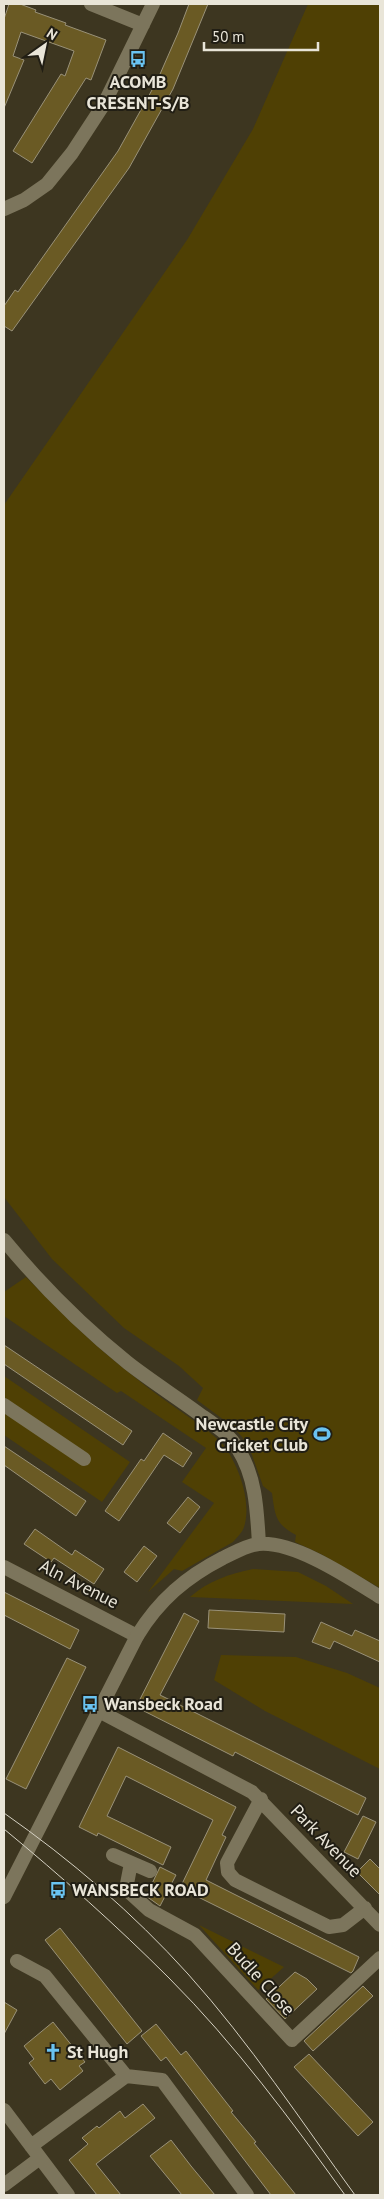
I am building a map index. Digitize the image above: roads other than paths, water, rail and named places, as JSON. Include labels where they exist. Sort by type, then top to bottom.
[{"type":"street","points":[[91,4],[144,25]]},
{"type":"street","points":[[4,209],[24,200],[48,184],[72,153],[104,104],[153,4]]},
{"type":"street","points":[[4,1240],[30,1272],[79,1320],[128,1363],[217,1426],[233,1442],[243,1457],[253,1484],[259,1544]]},
{"type":"street","points":[[4,1405],[84,1459]]},
{"type":"street","points":[[4,1897],[137,1636],[164,1598],[187,1578],[229,1555],[259,1544],[288,1549],[315,1559],[380,1597]]},
{"type":"street","name":"Aln Avenue","points":[[4,1567],[137,1636]]},
{"type":"street","name":"Park Avenue","points":[[99,1711],[235,1782],[261,1799],[380,1925]]},
{"type":"street","points":[[261,1799],[227,1863],[228,1872],[235,1880],[329,1927],[343,1924],[365,1908]]},
{"type":"street","points":[[113,1855],[150,1871]]},
{"type":"street","name":"Budle Close","points":[[131,1863],[126,1889],[149,1910],[195,1934],[292,2040],[380,1958]]},
{"type":"street","points":[[17,1961],[45,1976],[126,2076]]},
{"type":"street","points":[[32,2146],[126,2076],[162,2080],[247,2195]]},
{"type":"street","points":[[4,2110],[68,2195]]},
{"type":"street","points":[[4,2185],[40,2158]]},
{"type":"tram line","points":[[4,1813],[53,1849],[100,1888],[167,1951],[233,2027],[355,2195]]},
{"type":"tram line","points":[[4,1829],[109,1920],[193,2003],[262,2083],[345,2195]]},
{"type":"place","name":"ACOMB CRESENT-S/B","points":[[138,59]]},
{"type":"place","name":"Newcastle City Cricket Club","points":[[322,1434]]},
{"type":"place","name":"Wansbeck Road","points":[[90,1704]]},
{"type":"place","name":"WANSBECK ROAD","points":[[58,1890]]},
{"type":"place","name":"St Hugh","points":[[53,2052]]}]
